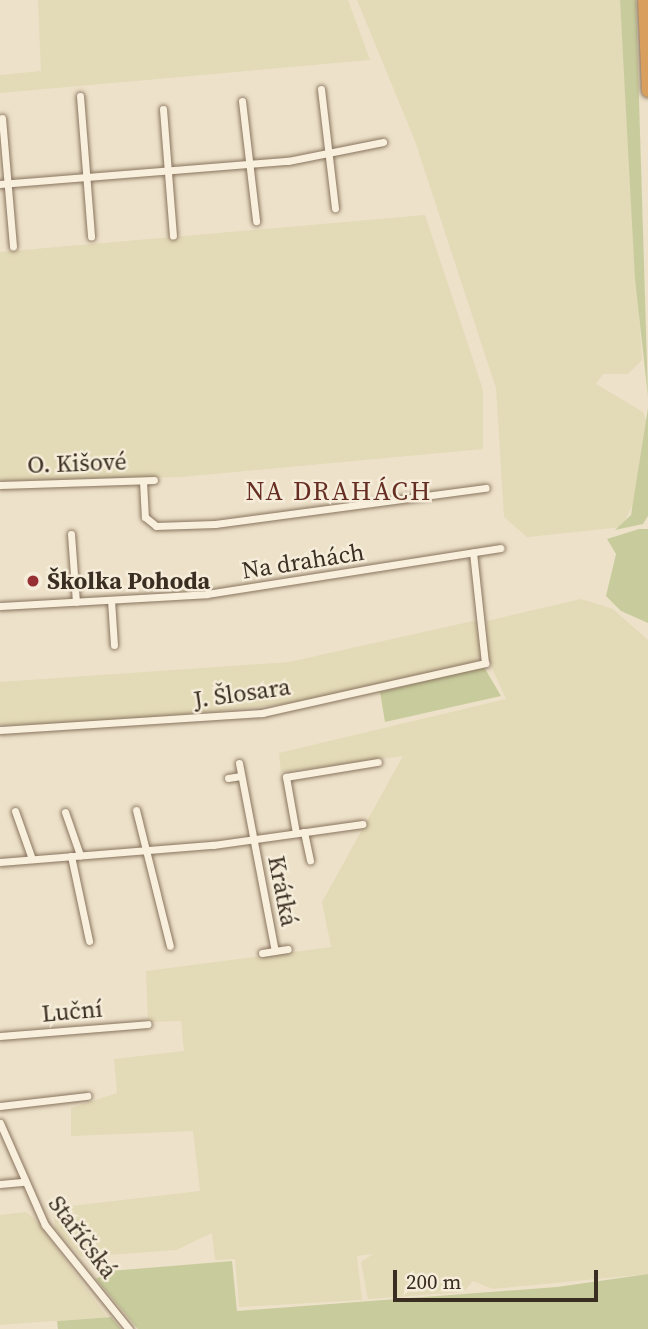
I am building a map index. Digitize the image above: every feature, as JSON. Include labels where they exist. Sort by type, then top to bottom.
[{"type":"highway","points":[[644,0],[648,91]]},
{"type":"street","points":[[321,89],[335,208]]},
{"type":"street","points":[[80,96],[91,237]]},
{"type":"street","points":[[242,101],[256,221]]},
{"type":"street","points":[[163,109],[173,236]]},
{"type":"street","points":[[2,118],[4,183],[13,247]]},
{"type":"street","points":[[4,183],[249,165],[327,154],[383,142]]},
{"type":"street","name":"O. Kišové","points":[[0,485],[154,480]]},
{"type":"street","points":[[143,481],[145,517],[156,526],[215,524],[486,488]]},
{"type":"street","points":[[71,534],[76,602]]},
{"type":"street","name":"Na drahách","points":[[0,606],[207,594],[500,548]]},
{"type":"street","name":"J. Šlosara","points":[[0,730],[261,713],[485,663],[473,553]]},
{"type":"street","points":[[111,600],[114,645]]},
{"type":"street","name":"Krátká","points":[[310,860],[300,833],[286,777],[378,762]]},
{"type":"street","name":"Krátká","points":[[239,763],[275,951]]},
{"type":"street","points":[[228,778],[241,776]]},
{"type":"street","points":[[136,810],[150,850],[170,946]]},
{"type":"street","points":[[15,811],[32,859]]},
{"type":"street","points":[[65,812],[80,855]]},
{"type":"street","name":"Krátká","points":[[0,862],[150,850],[363,824]]},
{"type":"street","points":[[71,856],[89,940]]},
{"type":"street","name":"Krátká","points":[[262,953],[288,949]]},
{"type":"street","name":"Luční","points":[[0,1036],[148,1024]]},
{"type":"street","points":[[0,1106],[86,1096]]},
{"type":"street","name":"Staříčská","points":[[0,1123],[22,1182],[53,1236],[130,1329]]},
{"type":"street","points":[[0,1184],[22,1182]]},
{"type":"shaded area","points":[[38,0],[348,0],[370,60],[0,93],[0,75],[41,71]]},
{"type":"shaded area","points":[[357,0],[620,0],[642,360],[628,374],[603,374],[596,384],[643,412],[647,423],[635,500],[622,527],[527,537],[504,517],[496,388],[415,141]]},
{"type":"shaded area","points":[[425,215],[483,390],[483,449],[181,477],[0,481],[0,252]]},
{"type":"shaded area","points":[[581,599],[613,609],[648,640],[648,1274],[493,1289],[473,1281],[463,1292],[368,1299],[361,1262],[373,1254],[357,1256],[362,1300],[239,1307],[235,1259],[215,1260],[212,1233],[176,1250],[81,1257],[55,1229],[53,1208],[200,1191],[193,1131],[71,1136],[71,1108],[117,1093],[114,1059],[184,1051],[181,1021],[148,1022],[146,971],[331,947],[322,902],[403,756],[281,772],[279,753],[506,699],[488,659],[487,621]]},
{"type":"shaded area","points":[[473,621],[479,623],[481,654],[474,663],[305,702],[114,722],[0,725],[0,682],[289,662]]},
{"type":"shaded area","points":[[26,1212],[34,1218],[107,1317],[0,1325],[0,1215]]},
{"type":"green space","points":[[620,0],[636,0],[648,397],[635,279]]},
{"type":"green space","points":[[648,408],[648,516],[643,524],[615,530],[631,515]]},
{"type":"green space","points":[[639,529],[648,529],[648,623],[621,611],[606,596],[616,554],[607,539]]},
{"type":"green space","points":[[484,667],[501,696],[385,722],[380,692]]},
{"type":"green space","points":[[232,1261],[237,1311],[557,1287],[648,1274],[648,1329],[138,1329],[96,1279],[110,1271]]},
{"type":"green space","points":[[111,1317],[121,1329],[58,1329],[57,1321]]},
{"type":"place","name":"Školka Pohoda","points":[[33,581]]},
{"type":"district","name":"NA DRAHÁCH","points":[[339,492]]}]
